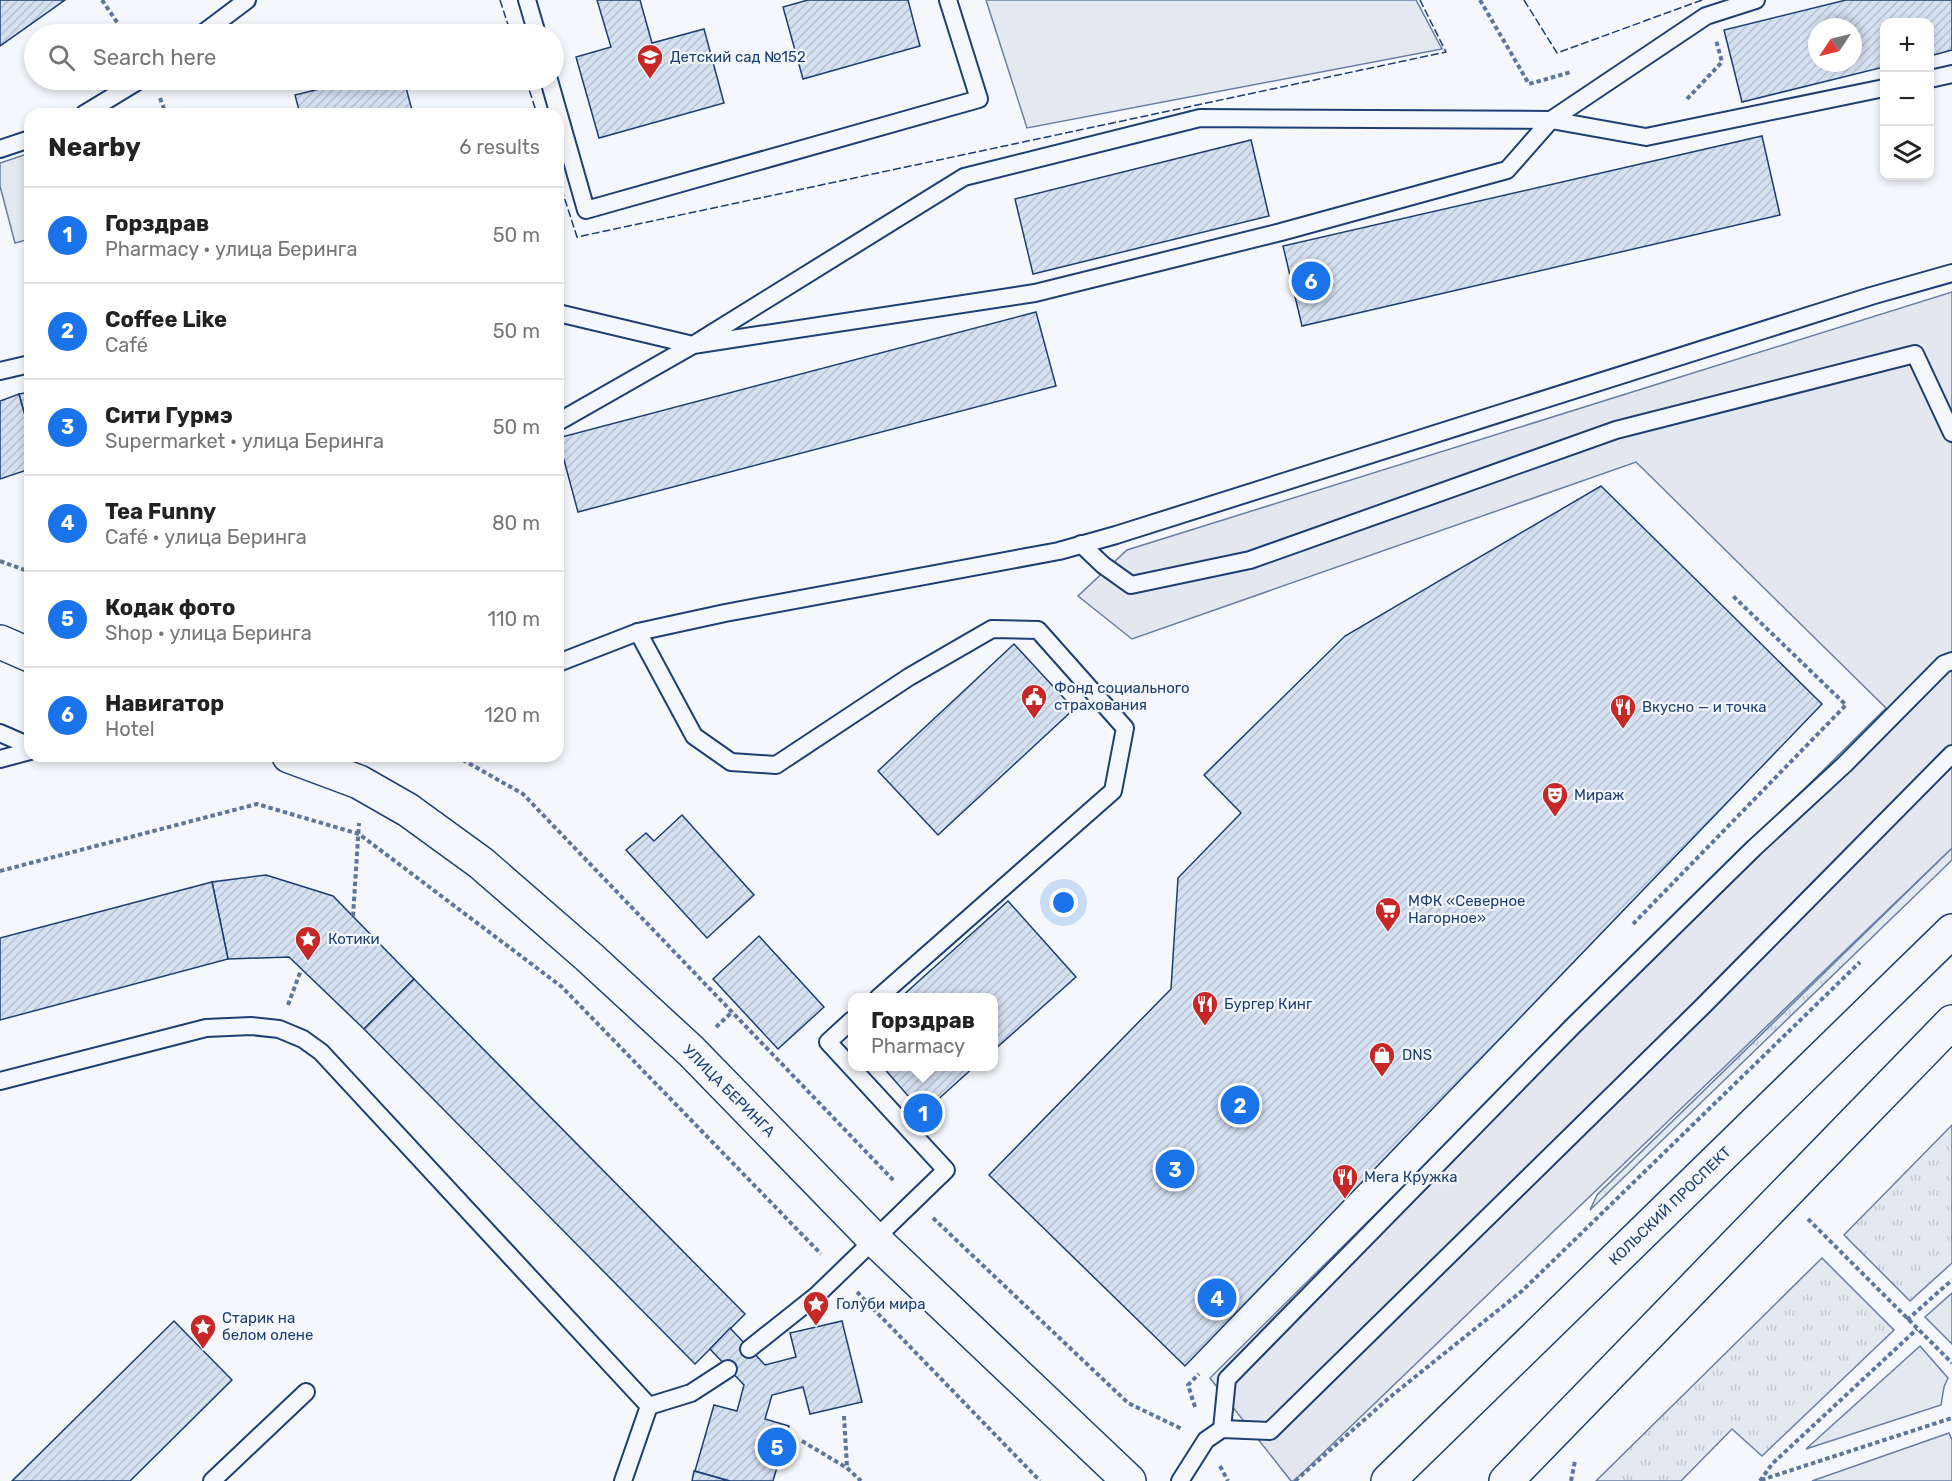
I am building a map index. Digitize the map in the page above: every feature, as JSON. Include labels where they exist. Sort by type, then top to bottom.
[{"type":"main road","name":"УЛИЦА БЕРИНГА","points":[[313,762],[341,769],[408,810],[481,863],[589,957],[691,1051],[874,1239],[1129,1481]]},
{"type":"main road","name":"КОЛЬСКИЙ ПРОСПЕКТ","points":[[1388,1481],[1952,931]]},
{"type":"main road","points":[[1506,1481],[1952,1022]]},
{"type":"lane","points":[[215,24],[247,0]]},
{"type":"lane","points":[[527,0],[534,24]]},
{"type":"lane","points":[[564,133],[586,210],[979,99],[948,0]]},
{"type":"lane","points":[[564,314],[693,345],[1035,293],[1281,232],[1507,170],[1551,120],[1706,16],[1756,0]]},
{"type":"lane","points":[[1934,78],[1952,74]]},
{"type":"lane","points":[[564,419],[693,345],[964,177],[1200,118],[1551,120],[1646,137],[1880,89]]},
{"type":"lane","points":[[94,108],[124,90]]},
{"type":"lane","points":[[552,90],[557,108]]},
{"type":"lane","points":[[0,149],[24,141]]},
{"type":"lane","points":[[564,661],[638,632],[1081,544],[1871,296],[1952,273]]},
{"type":"lane","points":[[1081,544],[1131,585],[1250,560],[1616,430],[1915,354],[1952,433]]},
{"type":"lane","points":[[0,371],[24,365]]},
{"type":"lane","points":[[638,632],[694,736],[731,762],[776,765],[909,677],[992,629],[1038,630],[1125,728],[1113,791],[884,993]]},
{"type":"lane","points":[[1222,1428],[1227,1379],[1573,1026],[1713,888],[1845,764],[1944,664],[1952,661]]},
{"type":"lane","points":[[0,733],[24,743]]},
{"type":"lane","points":[[0,759],[24,753]]},
{"type":"lane","points":[[1180,1481],[1206,1440],[1222,1428],[1270,1431],[1694,1015],[1952,754]]},
{"type":"lane","points":[[848,1024],[828,1042],[848,1064]]},
{"type":"lane","points":[[0,1081],[206,1028],[251,1026],[279,1029],[303,1040],[321,1052],[650,1406]]},
{"type":"lane","points":[[749,1349],[817,1295],[946,1170],[855,1071]]},
{"type":"lane","points":[[650,1406],[691,1393],[728,1369]]},
{"type":"lane","points":[[212,1481],[306,1392]]},
{"type":"lane","points":[[623,1481],[650,1406]]},
{"type":"path","points":[[102,0],[118,24]]},
{"type":"path","points":[[1480,0],[1529,84],[1573,71]]},
{"type":"path","points":[[1700,88],[1722,62],[1713,31]]},
{"type":"path","points":[[0,561],[24,570]]},
{"type":"path","points":[[1632,926],[1846,705],[1733,596]]},
{"type":"path","points":[[467,762],[523,794],[873,1162],[1128,1403],[1206,1440]]},
{"type":"path","points":[[341,769],[360,834],[353,916]]},
{"type":"path","points":[[0,871],[257,804],[360,834],[562,987],[1040,1481]]},
{"type":"path","points":[[1294,1481],[1390,1397],[1522,1291],[1860,962]]},
{"type":"path","points":[[279,1029],[301,970]]},
{"type":"path","points":[[1806,1216],[1952,1363]]},
{"type":"path","points":[[1907,1320],[1952,1280]]},
{"type":"path","points":[[1760,1481],[1772,1464],[1917,1329]]},
{"type":"path","points":[[844,1416],[847,1467]]},
{"type":"path","points":[[1760,1481],[1952,1418]]},
{"type":"path","points":[[802,1441],[847,1467],[861,1481]]},
{"type":"green space","points":[[986,0],[1416,0],[1442,49],[1027,128]]},
{"type":"green space","points":[[24,155],[24,241],[15,243],[0,186],[0,163]]},
{"type":"green space","points":[[1952,848],[1952,860],[1590,1210],[1597,1195]]},
{"type":"green space","points":[[1952,1125],[1952,1263],[1910,1301],[1844,1235]]},
{"type":"green space","points":[[1822,1258],[1894,1330],[1762,1456],[1732,1429],[1681,1481],[1596,1481]]},
{"type":"green space","points":[[1952,1293],[1952,1344],[1925,1317]]},
{"type":"green space","points":[[1920,1346],[1948,1378],[1941,1405],[1806,1449]]},
{"type":"green space","points":[[1949,1433],[1952,1440],[1952,1481],[1812,1481]]},
{"type":"shaded area","points":[[1952,292],[1952,848],[1294,1481],[1291,1481],[1210,1378],[1886,708],[1636,462],[1132,639],[1078,596],[1127,550]]},
{"type":"building","points":[[0,0],[65,0],[31,24],[24,24],[24,29],[0,46]]},
{"type":"building","name":"Детский сад №152","points":[[597,0],[640,0],[652,43],[704,29],[724,103],[599,138],[576,57],[611,47]]},
{"type":"building","name":"Детский сад №152","points":[[808,0],[908,0],[920,46],[803,79],[783,7]]},
{"type":"building","points":[[1846,0],[1952,0],[1952,50],[1934,55],[1934,18],[1880,18],[1880,68],[1742,102],[1724,30]]},
{"type":"building","points":[[315,90],[407,90],[411,108],[298,108],[295,95]]},
{"type":"building","points":[[1762,136],[1780,215],[1302,326],[1283,246]]},
{"type":"building","points":[[1251,140],[1269,216],[1033,274],[1015,199]]},
{"type":"building","points":[[1036,312],[1056,386],[578,512],[564,460],[564,436]]},
{"type":"building","points":[[24,393],[24,412],[19,394]]},
{"type":"building","points":[[19,394],[24,412],[24,471],[0,479],[0,401]]},
{"type":"building","name":"МФК «Северное Нагорное»","points":[[1601,486],[1822,704],[1185,1366],[989,1175],[1171,989],[1178,878],[1241,813],[1204,775],[1345,636]]},
{"type":"building","points":[[1014,644],[1074,709],[938,835],[878,771]]},
{"type":"building","points":[[682,815],[754,895],[707,938],[626,850],[646,833],[654,841]]},
{"type":"building","points":[[266,875],[333,896],[414,979],[364,1029],[289,957],[228,959],[212,882]]},
{"type":"building","points":[[212,882],[228,959],[0,1020],[0,938]]},
{"type":"building","points":[[1008,901],[1076,977],[998,1046],[998,993],[906,993]]},
{"type":"building","points":[[759,936],[824,1007],[778,1049],[713,979]]},
{"type":"building","points":[[414,979],[745,1314],[695,1364],[364,1029]]},
{"type":"building","points":[[886,1071],[969,1071],[923,1113]]},
{"type":"building","points":[[174,1321],[232,1380],[130,1481],[12,1481]]},
{"type":"building","points":[[842,1321],[862,1402],[810,1414],[803,1387],[772,1395],[765,1419],[789,1426],[773,1481],[730,1481],[695,1471],[714,1405],[737,1411],[744,1385],[710,1349],[730,1328],[765,1365],[796,1357],[790,1333]]},
{"type":"building","points":[[694,1471],[729,1481],[692,1481]]},
{"type":"fence","points":[[500,0],[508,24]]},
{"type":"fence","points":[[564,197],[577,237],[1446,52],[1420,0]]},
{"type":"fence","points":[[1524,0],[1557,53],[1702,0]]},
{"type":"fence","points":[[529,90],[535,108]]},
{"type":"place","name":"Детский сад №152","points":[[650,80]]},
{"type":"place","name":"Навигатор","points":[[1311,281]]},
{"type":"place","name":"Фонд социального страхования","points":[[1034,720]]},
{"type":"place","name":"Вкусно — и точка","points":[[1623,730]]},
{"type":"place","name":"Мираж","points":[[1555,818]]},
{"type":"place","name":"МФК «Северное Нагорное»","points":[[1388,933]]},
{"type":"place","name":"Котики","points":[[308,962]]},
{"type":"place","name":"Бургер Кинг","points":[[1205,1027]]},
{"type":"place","name":"DNS","points":[[1382,1078]]},
{"type":"place","name":"Coffee Like","points":[[1240,1105]]},
{"type":"place","name":"Горздрав","points":[[923,1113]]},
{"type":"place","name":"Сити Гурмэ","points":[[1175,1169]]},
{"type":"place","name":"Мега Кружка","points":[[1345,1200]]},
{"type":"place","name":"Tea Funny","points":[[1217,1298]]},
{"type":"place","name":"Голуби мира","points":[[816,1327]]},
{"type":"place","name":"Старик на белом олене","points":[[203,1350]]},
{"type":"place","name":"Кодак фото","points":[[777,1447]]}]
